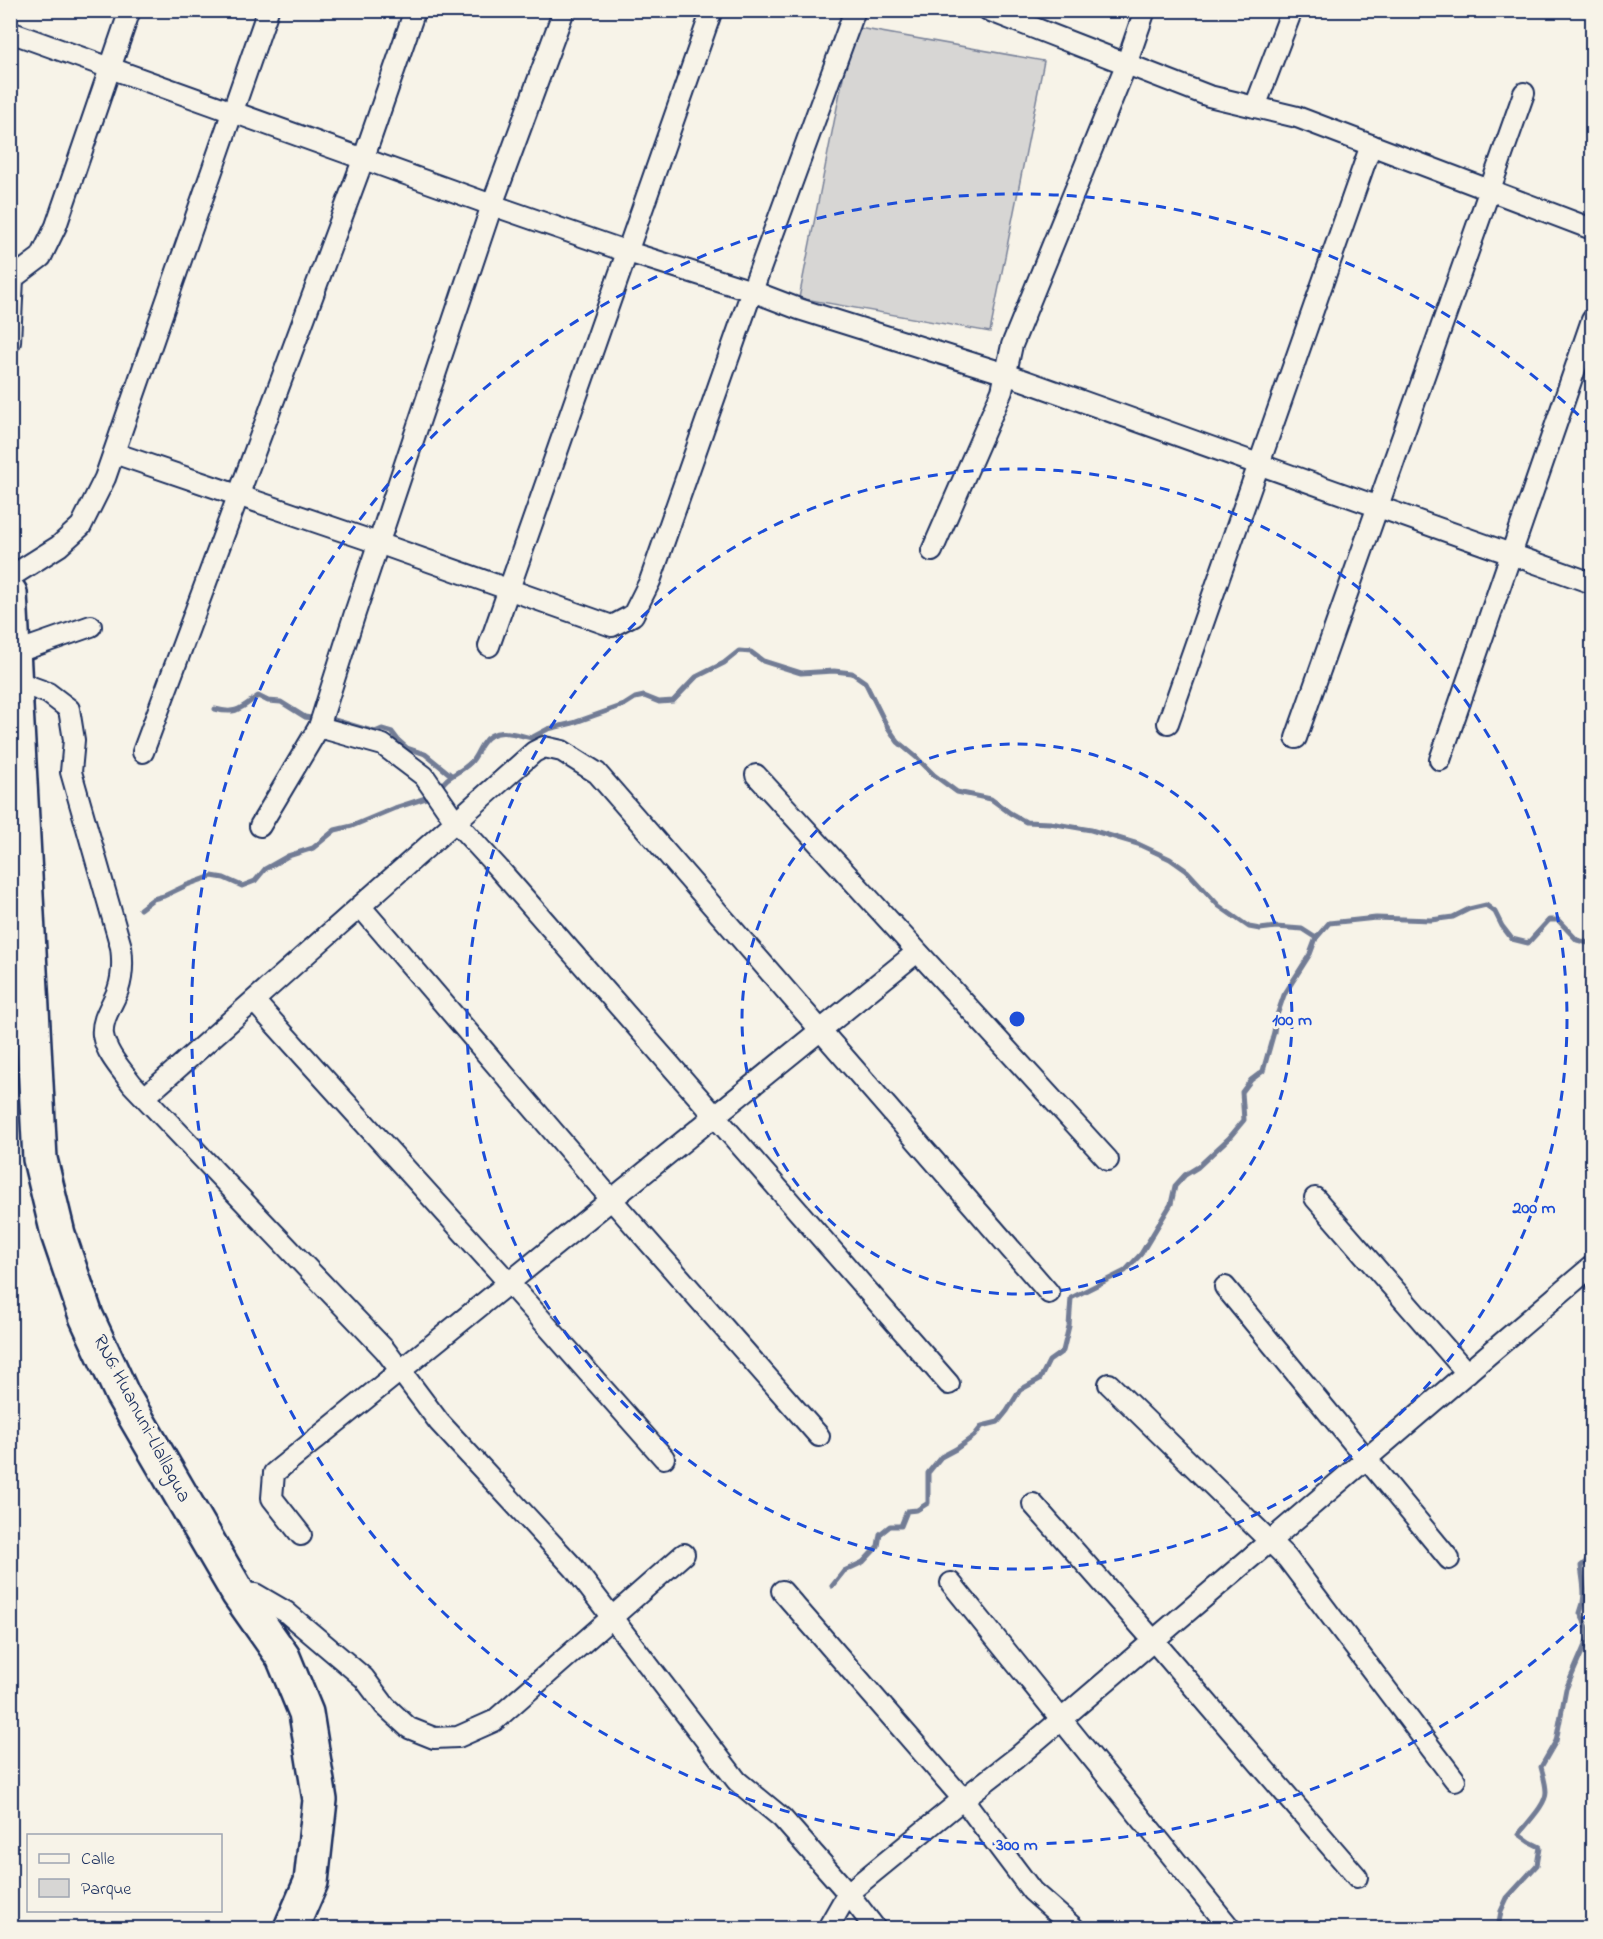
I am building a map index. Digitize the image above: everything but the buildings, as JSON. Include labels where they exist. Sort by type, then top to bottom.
[{"type":"highway","name":"RN6: Huanuni-Llallagua","points":[[10,593],[40,1159],[58,1234],[86,1316],[122,1394],[238,1593],[283,1657],[306,1713],[320,1800],[311,1882],[291,1929]]},
{"type":"street","points":[[10,342],[12,275],[41,257],[56,226],[130,10]]},
{"type":"street","points":[[10,577],[59,546],[81,526],[114,453],[268,10]]},
{"type":"street","points":[[143,752],[363,160],[416,10]]},
{"type":"street","points":[[260,826],[319,727],[378,543],[492,205],[564,10]]},
{"type":"street","points":[[489,646],[712,10]]},
{"type":"street","points":[[114,453],[612,626],[633,615],[650,581],[752,291],[855,10]]},
{"type":"street","points":[[988,10],[1209,96],[1297,117],[1593,229]]},
{"type":"street","points":[[932,551],[1002,391],[1012,345],[1126,65],[1145,10]]},
{"type":"street","points":[[1255,107],[1292,10]]},
{"type":"street","points":[[10,32],[233,110],[363,160],[492,205],[800,309],[1005,374],[1593,583]]},
{"type":"street","points":[[1296,738],[1524,93]]},
{"type":"street","points":[[1168,723],[1371,145]]},
{"type":"street","points":[[1440,760],[1593,320]]},
{"type":"street","points":[[91,626],[14,667],[69,709],[74,740],[71,772],[121,947],[123,967],[118,989],[107,1013],[103,1034],[113,1059],[145,1097],[385,1350],[439,1422],[574,1568],[737,1781],[782,1818],[848,1893],[875,1929]]},
{"type":"street","points":[[319,727],[383,745],[424,776],[456,822],[949,1384]]},
{"type":"street","points":[[145,1097],[534,752],[544,747],[562,751],[597,773],[1049,1293]]},
{"type":"street","points":[[756,775],[1108,1160]]},
{"type":"street","points":[[360,906],[819,1436]]},
{"type":"street","points":[[301,1535],[272,1498],[274,1473],[819,1029],[917,952]]},
{"type":"street","points":[[254,1001],[664,1458]]},
{"type":"street","points":[[1315,1198],[1467,1372]]},
{"type":"street","points":[[828,1929],[848,1893],[1016,1758],[1593,1266]]},
{"type":"street","points":[[1225,1287],[1449,1559]]},
{"type":"street","points":[[1109,1384],[1287,1558],[1455,1780]]},
{"type":"street","points":[[1033,1504],[1357,1877]]},
{"type":"street","points":[[238,1593],[255,1594],[286,1612],[364,1678],[385,1706],[409,1728],[434,1738],[458,1737],[494,1721],[684,1554]]},
{"type":"street","points":[[951,1583],[1230,1929]]},
{"type":"street","points":[[782,1591],[963,1799],[1032,1891],[1074,1929]]},
{"type":"green space","points":[[853,27],[1044,61],[990,332],[799,298]]},
{"type":"waterway","points":[[439,790],[445,781],[472,761],[483,743],[493,734],[505,733],[531,738],[548,729],[573,723],[624,705],[635,698],[644,696],[659,702],[673,701],[696,677],[724,663],[739,651],[751,652],[763,661],[801,673],[834,671],[852,673],[865,682],[887,726],[898,742],[934,775],[957,792],[991,799],[1026,822],[1050,823],[1091,830],[1138,844],[1170,859],[1187,871],[1219,906],[1249,927],[1302,929],[1316,938]]},
{"type":"waterway","points":[[215,709],[234,711],[258,696],[268,701],[281,702],[305,717],[316,719]]},
{"type":"waterway","points":[[326,719],[375,732],[382,729],[392,732],[407,748],[425,754],[451,775]]},
{"type":"waterway","points":[[140,909],[153,899],[212,876],[224,878],[242,886],[255,881],[265,869],[288,856],[313,848],[335,830],[352,826],[432,796]]},
{"type":"waterway","points":[[832,1586],[844,1571],[863,1562],[878,1546],[880,1534],[890,1526],[901,1526],[907,1511],[917,1510],[928,1503],[928,1473],[941,1457],[974,1436],[982,1426],[998,1422],[1020,1390],[1040,1379],[1049,1361],[1063,1351],[1069,1326],[1071,1298],[1125,1271],[1141,1254],[1171,1204],[1175,1186],[1229,1138],[1244,1120],[1242,1092],[1251,1080],[1263,1071],[1284,995],[1310,954],[1316,938],[1329,923],[1376,918],[1431,920],[1453,917],[1469,909],[1486,905],[1495,912],[1512,939],[1528,943],[1549,920],[1558,920],[1577,940],[1592,944]]},
{"type":"waterway","points":[[1498,1928],[1501,1911],[1507,1898],[1537,1865],[1540,1847],[1519,1834],[1540,1808],[1545,1797],[1546,1786],[1541,1767],[1556,1741],[1566,1689],[1588,1638],[1588,1629],[1580,1613],[1584,1595],[1581,1566],[1592,1557]]}]
